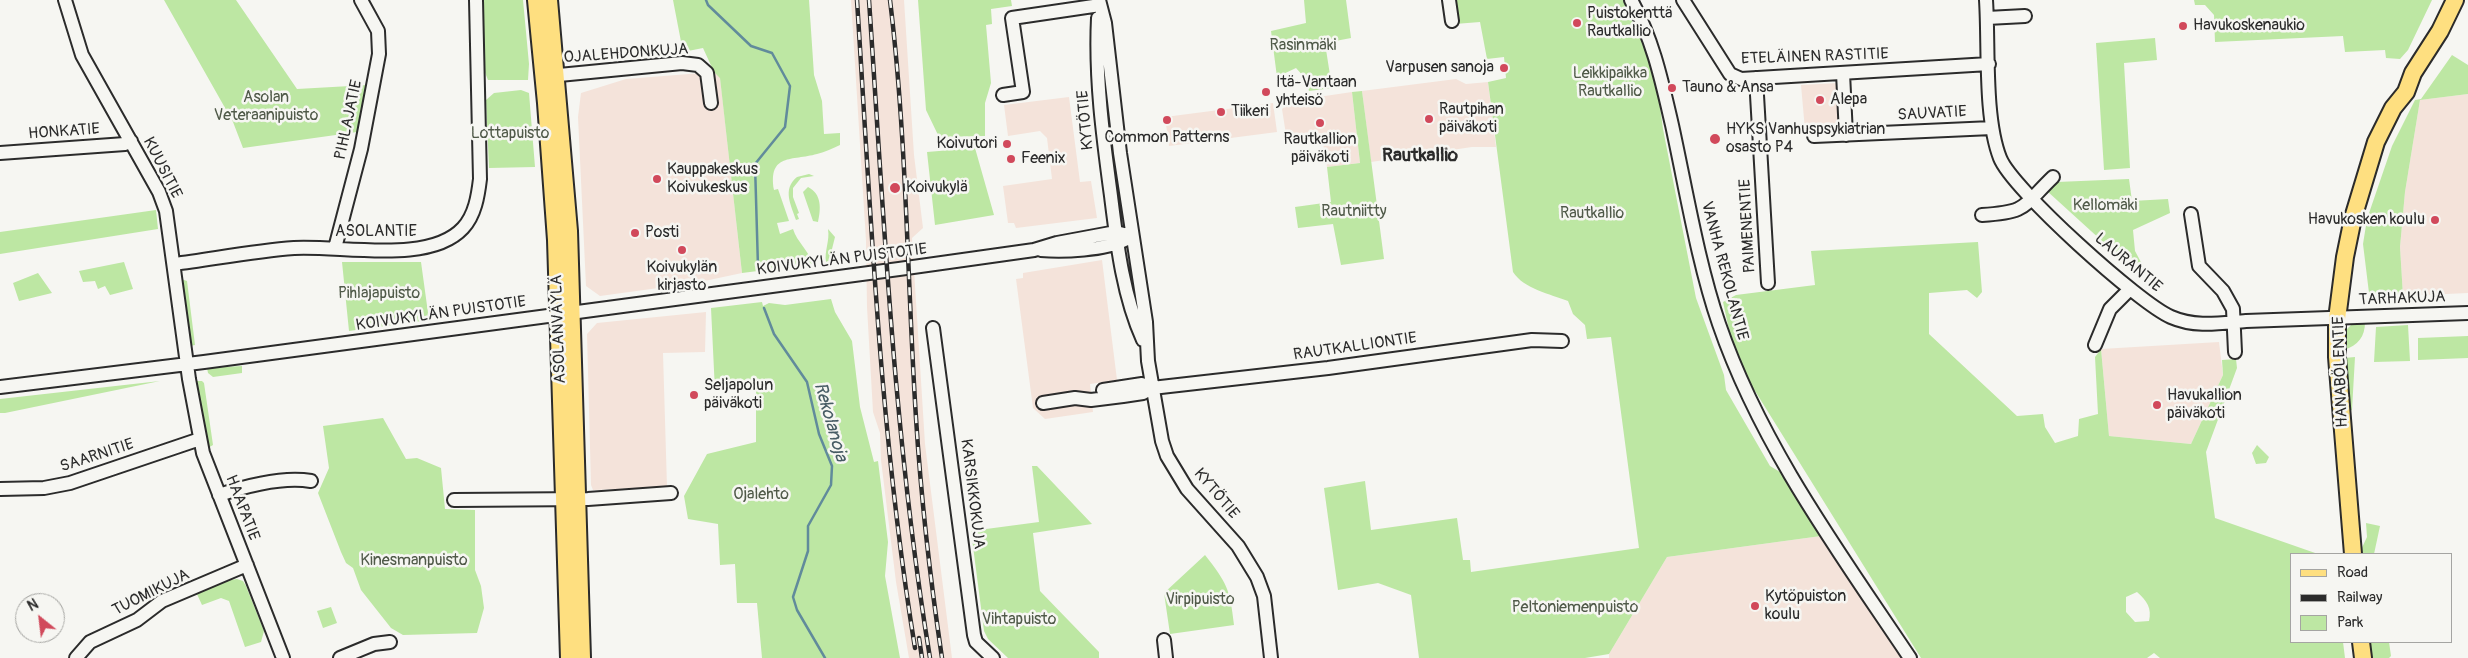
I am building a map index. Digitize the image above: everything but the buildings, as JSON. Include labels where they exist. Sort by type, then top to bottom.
[{"type":"main road","name":"ASOLANVÄYLÄ","points":[[536,0],[550,76],[569,231],[564,313],[571,498],[582,658]]},
{"type":"main road","name":"ASOLANVÄYLÄ","points":[[549,0],[550,76]]},
{"type":"main road","name":"HANABÖLENTIE","points":[[2353,553],[2340,395],[2338,319],[2345,257],[2353,218],[2376,142],[2393,108],[2406,92],[2413,73],[2440,31],[2455,0]]},
{"type":"main road","name":"ASOLANVÄYLÄ","points":[[569,658],[571,498]]},
{"type":"main road","points":[[2361,643],[2363,658]]},
{"type":"street","name":"KUUSITIE","points":[[65,0],[82,55],[159,192],[166,211],[186,364]]},
{"type":"street","name":"PIHLAJATIE","points":[[335,248],[361,149],[379,54],[378,30],[361,0]]},
{"type":"street","name":"ASOLANTIE","points":[[174,264],[294,248],[420,250],[454,235],[468,222],[476,205],[480,179],[476,0]]},
{"type":"street","points":[[1449,0],[1452,21]]},
{"type":"street","name":"VANHA REKOLANTIE","points":[[1631,0],[1648,38],[1662,79],[1709,290],[1738,375],[1785,466],[1910,658]]},
{"type":"street","name":"ETELÄINEN RASTITIE","points":[[1683,0],[1730,74],[1740,79],[1989,64]]},
{"type":"street","name":"LAURANTIE","points":[[1986,0],[1992,128],[2001,161],[2008,173],[2031,200],[2130,288],[2171,317],[2195,324],[2215,325],[2234,322],[2338,319]]},
{"type":"street","points":[[1003,95],[1022,92],[1012,18],[1100,3]]},
{"type":"street","name":"KYTÖTIE","points":[[1100,3],[1105,23],[1132,236],[1146,322],[1146,346],[1158,425],[1167,456],[1187,489],[1238,546],[1257,577],[1264,596],[1271,658]]},
{"type":"street","name":"KYTÖTIE","points":[[1100,3],[1098,19],[1099,106],[1117,238],[1126,287],[1146,346]]},
{"type":"street","points":[[1987,18],[2025,16]]},
{"type":"street","name":"OJALEHDONKUJA","points":[[550,76],[682,63],[698,65],[708,73],[711,103]]},
{"type":"street","points":[[1843,73],[1846,135]]},
{"type":"street","name":"PAIMENENTIE","points":[[1756,78],[1768,283]]},
{"type":"street","name":"SAUVATIE","points":[[1814,136],[1992,128]]},
{"type":"street","name":"HONKATIE","points":[[0,153],[117,145],[131,141]]},
{"type":"street","points":[[1982,215],[2018,211],[2053,177]]},
{"type":"street","points":[[2191,214],[2198,266],[2228,297],[2233,309],[2235,352]]},
{"type":"street","name":"KOIVUKYLÄN PUISTOTIE","points":[[0,387],[186,364],[1034,250],[1057,243],[1132,236]]},
{"type":"street","points":[[2095,345],[2110,309],[2130,288]]},
{"type":"street","name":"TARHAKUJA","points":[[2338,319],[2468,312]]},
{"type":"street","name":"KARSIKKOKUJA","points":[[933,328],[974,635],[976,642],[993,658]]},
{"type":"street","name":"RAUTKALLIONTIE","points":[[1043,403],[1075,398],[1090,400],[1123,396],[1143,393],[1152,388],[1328,368],[1532,340],[1562,341]]},
{"type":"street","name":"HAAPATIE","points":[[186,364],[200,439],[219,495],[283,658]]},
{"type":"street","name":"SAARNITIE","points":[[0,490],[44,488],[70,483],[200,439]]},
{"type":"street","points":[[219,495],[243,488],[300,479],[311,481]]},
{"type":"street","points":[[454,500],[571,498],[671,493]]},
{"type":"street","name":"TUOMIKUJA","points":[[76,658],[90,642],[137,620],[162,601],[246,565]]},
{"type":"street","points":[[1164,640],[1166,658]]},
{"type":"street","points":[[340,658],[374,644],[390,642]]},
{"type":"shaded area","points":[[851,0],[904,0],[914,155],[923,228],[912,238],[925,444],[952,658],[909,658],[896,582],[881,460],[880,433],[873,412],[867,307],[866,241]]},
{"type":"shaded area","name":"Kauppakeskus Koivukeskus","points":[[714,72],[720,77],[742,273],[695,283],[600,296],[586,286],[578,117],[581,93],[626,79]]},
{"type":"shaded area","name":"Rautpihan päiväkoti","points":[[1456,79],[1466,84],[1488,82],[1496,147],[1472,147],[1371,162],[1362,91]]},
{"type":"shaded area","points":[[1838,83],[1840,129],[1805,130],[1801,85]]},
{"type":"shaded area","name":"Rautkallion päiväkoti","points":[[1352,92],[1360,163],[1327,167],[1322,137],[1287,141],[1282,109],[1291,101]]},
{"type":"shaded area","name":"Havukosken koulu","points":[[2468,94],[2468,293],[2403,296],[2400,247],[2405,192],[2420,100]]},
{"type":"shaded area","points":[[1069,97],[1080,182],[1091,181],[1097,218],[1016,228],[1014,223],[1008,223],[1003,186],[1052,179],[1047,138],[1040,131],[1008,136],[1004,105]]},
{"type":"shaded area","points":[[1273,103],[1277,132],[1169,146],[1165,117]]},
{"type":"shaded area","points":[[1102,260],[1117,380],[1090,384],[1093,412],[1045,419],[1033,408],[1016,279],[1023,278],[1023,273]]},
{"type":"shaded area","points":[[706,312],[705,352],[663,353],[667,487],[593,490],[591,485],[587,334],[597,323]]},
{"type":"shaded area","name":"Havukallion päiväkoti","points":[[2219,342],[2223,375],[2191,444],[2109,436],[2101,349]]},
{"type":"shaded area","name":"Kytöpuiston koulu","points":[[1821,536],[1905,658],[1609,658],[1609,654],[1667,557]]},
{"type":"green space","name":"Asolan Veteraanipuisto","points":[[164,0],[236,0],[297,89],[368,85],[357,132],[243,148],[233,122]]},
{"type":"green space","points":[[483,0],[523,0],[529,64],[528,80],[488,80],[484,70]]},
{"type":"green space","points":[[673,0],[809,0],[814,75],[822,101],[824,134],[840,133],[840,145],[820,153],[784,161],[778,164],[773,178],[774,190],[778,189],[789,221],[777,223],[780,234],[793,229],[813,264],[742,273],[720,78],[714,72],[703,48],[683,52]]},
{"type":"green space","points":[[918,0],[1011,0],[1012,6],[991,9],[992,24],[986,25],[991,83],[985,103],[985,136],[939,137],[926,110]]},
{"type":"green space","name":"Rasinmäki","points":[[1304,0],[1346,0],[1351,38],[1325,43],[1332,88],[1309,91],[1305,78],[1296,68],[1277,77],[1271,31],[1306,23]]},
{"type":"green space","name":"Rautkallio","points":[[1452,0],[1623,0],[1646,52],[1657,84],[1663,129],[1696,298],[1724,375],[1726,390],[1770,466],[1780,472],[1821,536],[1667,557],[1609,654],[1585,658],[1419,658],[1411,595],[1378,583],[1338,590],[1324,488],[1365,481],[1371,530],[1457,518],[1463,560],[1470,560],[1471,572],[1639,548],[1611,337],[1587,339],[1585,325],[1573,314],[1568,301],[1530,287],[1513,272],[1488,82],[1506,78],[1504,57],[1487,59],[1480,22],[1455,24]]},
{"type":"green space","points":[[2194,0],[2432,0],[2408,50],[2400,59],[2386,58],[2385,50],[2345,52],[2343,36],[2215,42],[2214,15],[2205,5],[2195,5]]},
{"type":"green space","points":[[2155,38],[2157,60],[2124,63],[2130,168],[2104,170],[2096,43]]},
{"type":"green space","points":[[2452,55],[2468,65],[2468,94],[2420,100],[2405,192],[2400,247],[2403,296],[2369,293],[2363,244],[2367,219],[2392,146],[2415,100],[2421,99]]},
{"type":"green space","name":"Lottapuisto","points":[[521,90],[529,93],[535,167],[489,168],[486,100],[494,93]]},
{"type":"green space","name":"Rautniitty","points":[[1362,91],[1384,259],[1341,265],[1333,224],[1298,228],[1295,207],[1331,202],[1327,167],[1360,163],[1352,92]]},
{"type":"green space","points":[[975,148],[994,215],[935,225],[927,152]]},
{"type":"green space","points":[[809,174],[814,176],[801,178],[793,188],[793,197],[799,213],[797,214],[799,219],[796,220],[790,203],[790,187],[797,177]]},
{"type":"green space","name":"Kellomäki","points":[[2129,179],[2132,201],[2168,199],[2170,213],[2133,230],[2135,251],[2143,266],[2113,251],[2047,191],[2057,182]]},
{"type":"green space","points":[[808,187],[813,190],[818,198],[820,212],[818,222],[813,221],[803,192]]},
{"type":"green space","points":[[156,210],[158,229],[0,254],[0,232]]},
{"type":"green space","points":[[828,229],[835,237],[829,261],[826,262],[828,238]]},
{"type":"green space","points":[[1978,242],[1982,292],[1977,298],[1967,290],[1929,293],[1929,334],[2017,416],[2043,414],[2045,427],[2055,443],[2078,436],[2079,419],[2098,414],[2095,357],[2101,349],[2109,436],[2191,444],[2223,375],[2222,360],[2236,359],[2237,368],[2206,452],[2215,518],[2315,553],[2290,553],[2290,643],[2343,643],[2345,658],[2160,658],[2154,653],[2147,658],[1921,658],[1747,378],[1731,339],[1723,302],[1736,295],[1815,285],[1811,251]],"holes":[[[2137,592],[2149,608],[2149,621],[2135,622],[2126,612],[2126,597]]]},
{"type":"green space","points":[[124,262],[133,289],[110,295],[105,286],[98,289],[95,281],[83,282],[79,271]]},
{"type":"green space","name":"Pihlajapuisto","points":[[342,262],[421,262],[429,320],[349,331]]},
{"type":"green space","points":[[38,273],[52,293],[19,301],[13,283]]},
{"type":"green space","points":[[181,279],[187,281],[195,345],[190,346]]},
{"type":"green space","name":"Ojalehto","points":[[831,299],[835,312],[852,341],[860,407],[874,462],[878,461],[888,542],[885,576],[900,658],[762,658],[757,603],[737,603],[735,564],[720,565],[718,524],[688,519],[684,496],[707,454],[756,442],[756,388],[715,391],[711,308],[762,302],[763,306],[769,303],[785,305]]},
{"type":"green space","points":[[2354,322],[2365,322],[2364,332],[2357,343],[2344,350],[2345,331]]},
{"type":"green space","points":[[2408,325],[2410,361],[2374,362],[2376,327]]},
{"type":"green space","points":[[2468,336],[2468,358],[2418,360],[2418,338]]},
{"type":"green space","points":[[2355,357],[2352,410],[2347,412],[2344,358]]},
{"type":"green space","points":[[242,366],[242,373],[213,377],[208,373],[207,368]]},
{"type":"green space","points":[[160,381],[5,413],[0,413],[0,399]]},
{"type":"green space","points":[[195,381],[202,381],[204,383],[213,445],[208,448]]},
{"type":"green space","name":"Kinesmanpuisto","points":[[383,418],[406,459],[417,458],[441,468],[445,509],[475,510],[475,570],[481,586],[484,608],[477,633],[403,635],[391,628],[361,590],[353,568],[346,563],[341,552],[318,493],[329,468],[323,426]]},
{"type":"green space","points":[[2257,445],[2269,457],[2266,463],[2256,464],[2252,453]]},
{"type":"green space","name":"Vihtapuisto","points":[[1032,466],[1037,466],[1092,524],[1033,533],[1040,591],[1099,652],[1099,658],[1008,658],[988,639],[984,631],[971,531],[1039,522]]},
{"type":"green space","points":[[2366,523],[2380,526],[2374,553],[2359,553],[2367,537]]},
{"type":"green space","name":"Virpipuisto","points":[[1205,555],[1223,580],[1229,594],[1234,625],[1170,634],[1164,593]]},
{"type":"green space","points":[[237,579],[243,581],[246,586],[264,631],[261,642],[245,647],[229,601],[221,598],[202,605],[196,592],[224,581]]},
{"type":"green space","points":[[331,607],[337,623],[323,628],[317,611]]},
{"type":"green space","points":[[2367,643],[2389,643],[2391,656],[2389,658],[2369,658]]},
{"type":"waterway","name":"Rekolanoja","points":[[706,0],[708,5],[751,46],[772,53],[790,86],[785,127],[755,164],[758,267]]},
{"type":"waterway","name":"Rekolanoja","points":[[764,308],[774,334],[807,382],[819,434],[832,466],[831,485],[808,526],[808,551],[793,597],[797,610],[825,658]]},
{"type":"railway","points":[[857,0],[872,244],[885,406],[903,568],[915,648]]},
{"type":"railway","points":[[869,0],[885,247],[899,412],[907,494],[930,658]]},
{"type":"railway","points":[[890,0],[900,104],[918,448],[926,538],[942,658]]},
{"type":"railway","points":[[919,638],[922,658]]},
{"type":"place","name":"Puistokenttä Rautkallio","points":[[1577,23]]},
{"type":"place","name":"Havukoskenaukio","points":[[2183,26]]},
{"type":"place","name":"Varpusen sanoja","points":[[1504,68]]},
{"type":"place","name":"Tauno & Ansa","points":[[1672,88]]},
{"type":"place","name":"Itä-Vantaan yhteisö","points":[[1266,92]]},
{"type":"place","name":"Alepa","points":[[1820,100]]},
{"type":"place","name":"Tiikeri","points":[[1221,112]]},
{"type":"place","name":"Rautpihan päiväkoti","points":[[1429,119]]},
{"type":"place","name":"Common Patterns","points":[[1167,120]]},
{"type":"place","name":"Rautkallion päiväkoti","points":[[1320,123]]},
{"type":"place","name":"HYKS Vanhuspsykiatrian osasto P4","points":[[1715,139]]},
{"type":"place","name":"Koivutori","points":[[1007,144]]},
{"type":"place","name":"Feenix","points":[[1011,159]]},
{"type":"place","name":"Kauppakeskus Koivukeskus","points":[[657,179]]},
{"type":"place","name":"Koivukylä","points":[[895,188]]},
{"type":"place","name":"Havukosken koulu","points":[[2435,220]]},
{"type":"place","name":"Posti","points":[[635,233]]},
{"type":"place","name":"Koivukylän kirjasto","points":[[682,250]]},
{"type":"place","name":"Seljapolun päiväkoti","points":[[694,395]]},
{"type":"place","name":"Havukallion päiväkoti","points":[[2157,405]]},
{"type":"place","name":"Kytöpuiston koulu","points":[[1755,606]]},
{"type":"district","name":"Rautkallio","points":[[1420,156]]},
{"type":"park label","name":"Leikkipaikka Rautkallio","points":[[1610,83]]},
{"type":"park label","name":"Peltoniemenpuisto","points":[[1575,608]]}]
